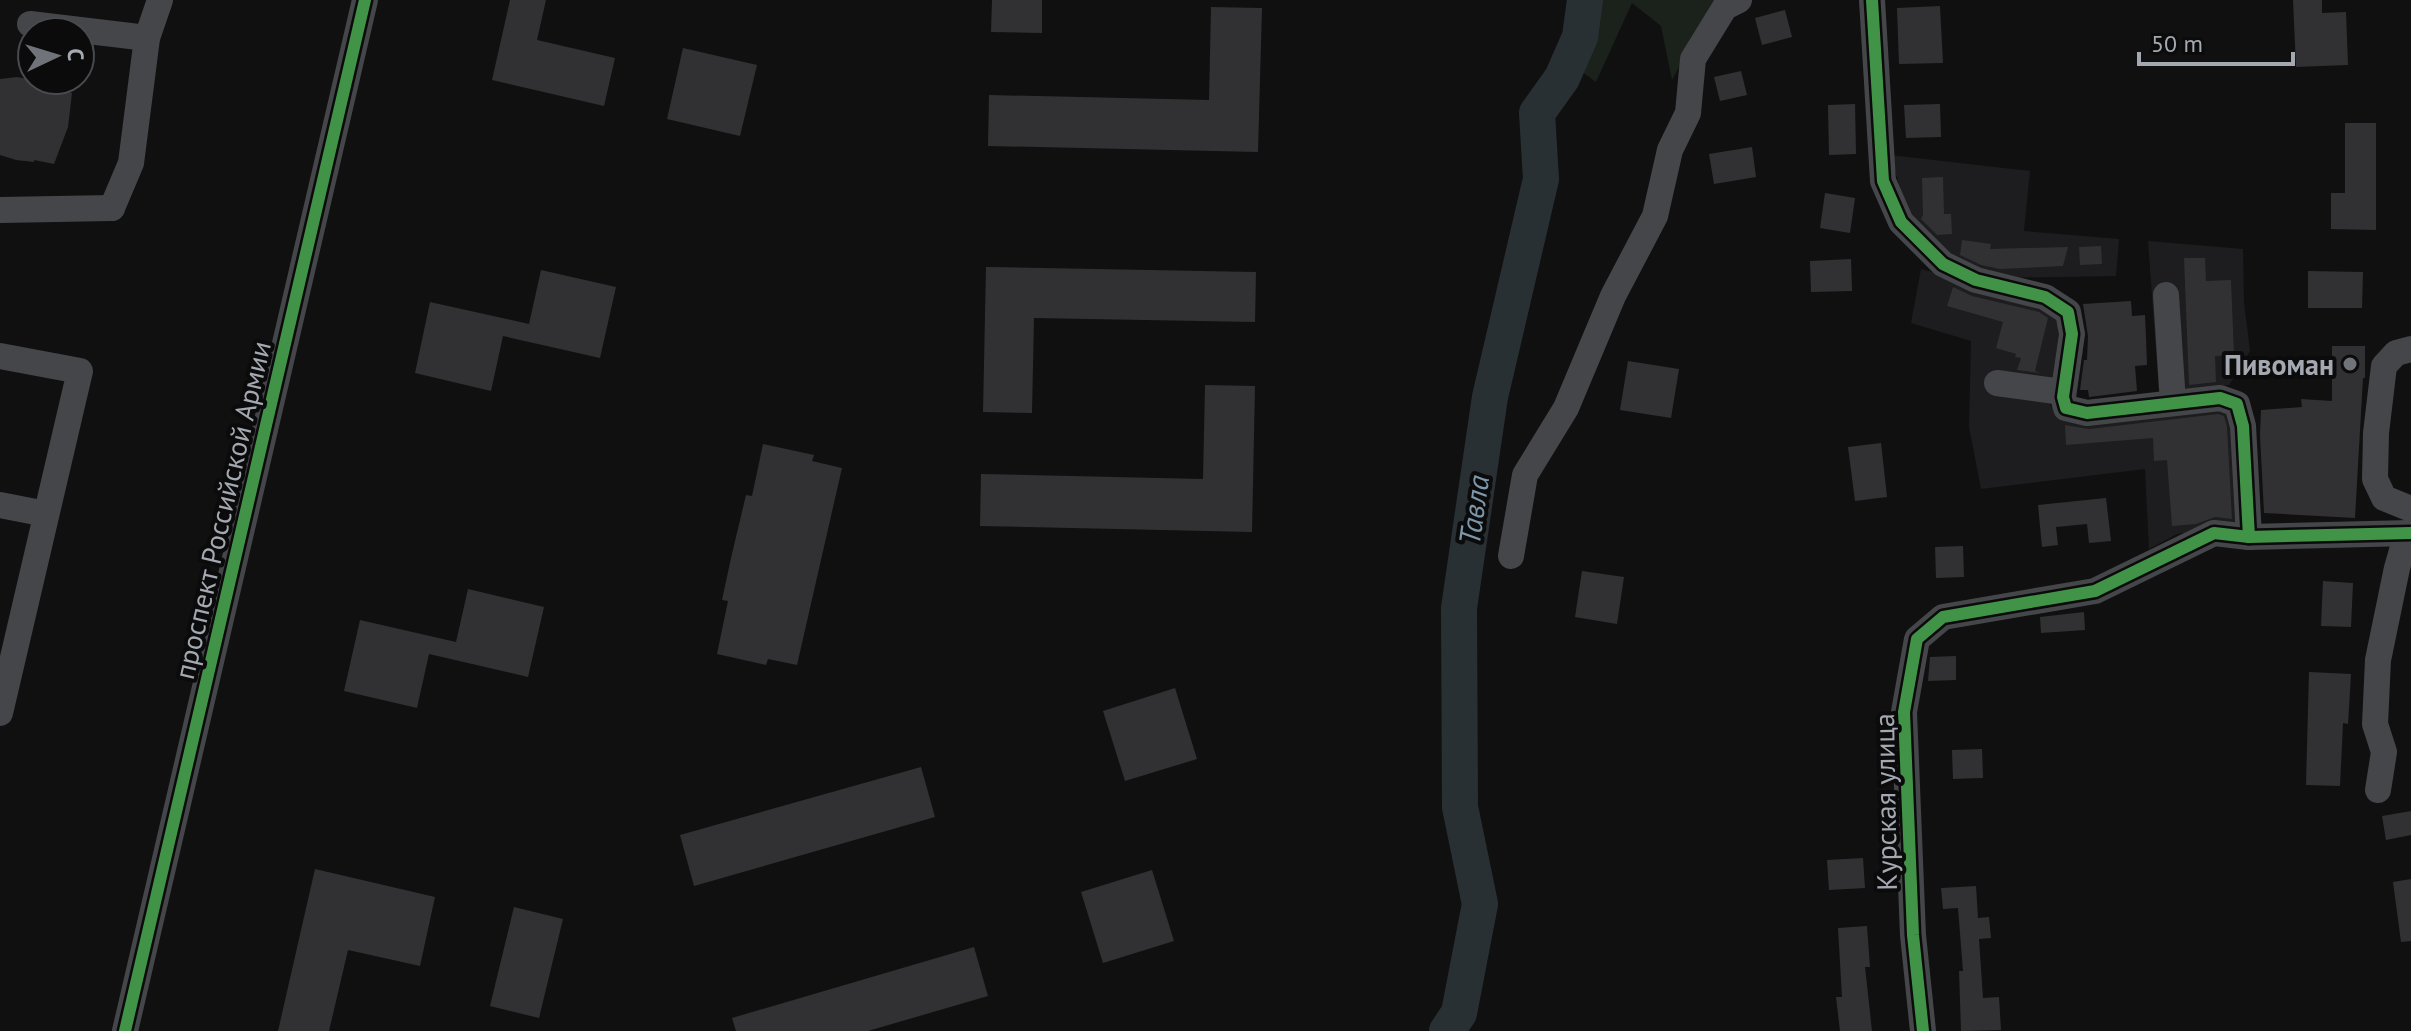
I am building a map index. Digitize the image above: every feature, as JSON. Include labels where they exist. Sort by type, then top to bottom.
[{"type":"street","points":[[0,210],[112,208],[131,163],[147,38],[160,0]]},
{"type":"street","name":"проспект Российской Армии","points":[[125,1031],[365,0]]},
{"type":"street","points":[[1511,556],[1525,475],[1566,408],[1613,296],[1655,216],[1670,150],[1688,113],[1693,59],[1725,7],[1739,0]]},
{"type":"street","points":[[1872,0],[1883,181],[1901,222],[1943,264],[1976,280],[2045,297],[2068,312],[2072,334],[2063,392],[2066,408],[2087,413],[2220,398],[2237,404],[2243,426],[2249,537]]},
{"type":"street","points":[[96,32],[147,38]]},
{"type":"street","points":[[2166,295],[2173,403]]},
{"type":"street","points":[[2378,790],[2384,752],[2375,724],[2378,660],[2397,568],[2410,525],[2384,498],[2375,479],[2376,433],[2384,366],[2396,353],[2411,349]]},
{"type":"street","points":[[0,356],[80,371],[0,713]]},
{"type":"street","points":[[1997,383],[2063,392]]},
{"type":"street","points":[[0,505],[46,514]]},
{"type":"street","name":"Курская улица","points":[[1923,1031],[1913,935],[1904,712],[1917,639],[1943,617],[2095,591],[2214,533],[2249,537],[2410,525]]},
{"type":"shaded area","points":[[1595,0],[1732,0],[1709,12],[1672,80],[1661,26],[1632,3],[1596,82],[1582,72]]},
{"type":"shaded area","points":[[1890,155],[2030,171],[2024,231],[2119,239],[2116,276],[1994,278],[1942,256],[1912,225]]},
{"type":"shaded area","points":[[2148,241],[2243,249],[2244,303],[2250,351],[2229,385],[2159,393]]},
{"type":"shaded area","points":[[1921,269],[2045,303],[2061,314],[2050,405],[2062,418],[2214,404],[2234,416],[2243,525],[2177,534],[2149,549],[2145,469],[1981,489],[1969,427],[1971,341],[1911,323]]},
{"type":"building","points":[[510,0],[546,0],[537,40],[615,58],[604,106],[492,80]]},
{"type":"building","points":[[992,0],[1042,0],[1042,33],[991,32]]},
{"type":"building","points":[[2293,0],[2322,0],[2322,13],[2346,12],[2348,65],[2296,67]]},
{"type":"building","points":[[1940,6],[1943,63],[1899,64],[1897,8]]},
{"type":"building","points":[[1211,7],[1262,8],[1258,152],[988,146],[989,95],[1209,100]]},
{"type":"building","points":[[1785,10],[1792,37],[1762,45],[1755,18]]},
{"type":"building","points":[[683,48],[757,65],[740,136],[667,119]]},
{"type":"building","points":[[1741,71],[1747,95],[1720,101],[1714,77]]},
{"type":"building","points":[[16,77],[16,96],[72,96],[68,127],[54,164],[0,155],[0,79]]},
{"type":"building","points":[[1855,104],[1856,154],[1829,155],[1828,105]]},
{"type":"building","points":[[1940,104],[1941,137],[1906,138],[1904,105]]},
{"type":"building","points":[[2345,123],[2376,123],[2376,230],[2331,229],[2331,193],[2345,193]]},
{"type":"building","points":[[1752,147],[1756,177],[1714,184],[1709,154]]},
{"type":"building","points":[[1943,177],[1944,214],[1951,214],[1952,234],[1937,235],[1921,219],[1922,178]]},
{"type":"building","points":[[1825,193],[1855,198],[1850,233],[1820,228]]},
{"type":"building","points":[[1962,240],[1991,244],[1990,249],[2068,247],[2063,266],[2000,269],[1981,265],[1960,255]]},
{"type":"building","points":[[2101,246],[2102,264],[2080,265],[2079,247]]},
{"type":"building","points":[[2184,258],[2205,258],[2206,281],[2231,280],[2234,355],[2215,356],[2216,382],[2189,385]]},
{"type":"building","points":[[1851,259],[1852,291],[1811,292],[1810,261]]},
{"type":"building","points":[[986,267],[1256,272],[1255,322],[1034,318],[1032,413],[983,412]]},
{"type":"building","points":[[541,270],[616,287],[600,358],[503,336],[491,391],[415,373],[430,302],[529,324]]},
{"type":"building","points":[[2308,271],[2363,272],[2362,308],[2308,308]]},
{"type":"building","points":[[1953,287],[1972,296],[2039,312],[2048,318],[2035,371],[2041,373],[2017,370],[2021,358],[1996,348],[2003,322],[1947,306]]},
{"type":"building","points":[[2131,301],[2132,316],[2145,315],[2147,365],[2135,366],[2137,391],[2089,397],[2088,390],[2080,390],[2084,360],[2087,360],[2088,336],[2083,304]]},
{"type":"building","points":[[2332,346],[2365,346],[2355,518],[2264,513],[2261,410],[2302,407],[2301,399],[2332,401]]},
{"type":"building","points":[[1628,361],[1679,369],[1671,418],[1620,410]]},
{"type":"building","points":[[1205,385],[1255,386],[1252,532],[980,526],[981,474],[1203,479]]},
{"type":"building","points":[[2218,414],[2224,416],[2227,427],[2232,519],[2215,517],[2196,524],[2172,526],[2167,460],[2154,461],[2153,438],[2066,445],[2065,425],[2089,429]]},
{"type":"building","points":[[1881,443],[1887,497],[1855,501],[1848,447]]},
{"type":"building","points":[[763,444],[814,455],[812,461],[842,468],[797,665],[768,659],[766,665],[717,654],[728,601],[722,600],[731,558],[746,495],[752,496]]},
{"type":"building","points":[[2106,498],[2111,541],[2089,543],[2087,524],[2056,527],[2058,545],[2042,547],[2038,505]]},
{"type":"building","points":[[1963,546],[1964,577],[1936,578],[1935,547]]},
{"type":"building","points":[[1582,571],[1624,577],[1617,624],[1575,617]]},
{"type":"building","points":[[2323,581],[2353,583],[2351,627],[2321,626]]},
{"type":"building","points":[[468,589],[544,607],[528,677],[429,654],[417,708],[344,691],[360,620],[456,642]]},
{"type":"building","points":[[2084,612],[2085,630],[2041,633],[2040,617]]},
{"type":"building","points":[[1956,656],[1956,680],[1928,681],[1930,657]]},
{"type":"building","points":[[2309,672],[2351,674],[2348,724],[2343,723],[2340,786],[2306,785]]},
{"type":"building","points":[[1175,688],[1197,759],[1125,781],[1103,711]]},
{"type":"building","points":[[1982,749],[1983,778],[1953,779],[1952,750]]},
{"type":"building","points":[[921,767],[935,817],[694,886],[680,835]]},
{"type":"building","points":[[2411,811],[2411,835],[2386,840],[2382,816]]},
{"type":"building","points":[[1863,858],[1865,888],[1829,890],[1827,860]]},
{"type":"building","points":[[315,869],[435,897],[420,966],[348,950],[329,1031],[278,1031]]},
{"type":"building","points":[[1152,870],[1174,941],[1103,963],[1081,892]]},
{"type":"building","points":[[2411,879],[2411,941],[2401,942],[2393,882]]},
{"type":"building","points":[[1976,886],[1978,918],[1989,917],[1991,938],[1979,939],[1983,998],[1999,997],[2001,1030],[1961,1031],[1959,971],[1963,971],[1958,908],[1943,909],[1941,888]]},
{"type":"building","points":[[514,907],[563,919],[539,1018],[490,1006]]},
{"type":"building","points":[[1867,926],[1870,967],[1865,967],[1872,1031],[1840,1031],[1836,997],[1842,997],[1838,928]]},
{"type":"building","points":[[974,947],[988,996],[868,1031],[736,1031],[732,1018]]},
{"type":"waterway","name":"Тавла","points":[[1447,1031],[1459,1013],[1480,904],[1460,807],[1459,608],[1490,397],[1541,179],[1537,113],[1562,78],[1580,37],[1585,0]]},
{"type":"cycle path","points":[[125,1031],[365,0]]},
{"type":"cycle path","points":[[1872,0],[1883,181],[1901,222],[1943,264],[1976,280],[2045,297],[2068,312],[2072,334],[2063,397],[2066,408],[2087,413],[2220,398],[2237,404],[2243,426],[2249,537]]},
{"type":"cycle path","points":[[1923,1031],[1913,935],[1904,712],[1917,639],[1943,617],[2095,591],[2214,533],[2249,537],[2411,533]]},
{"type":"place","name":"Пивоман","points":[[2350,364]]}]
